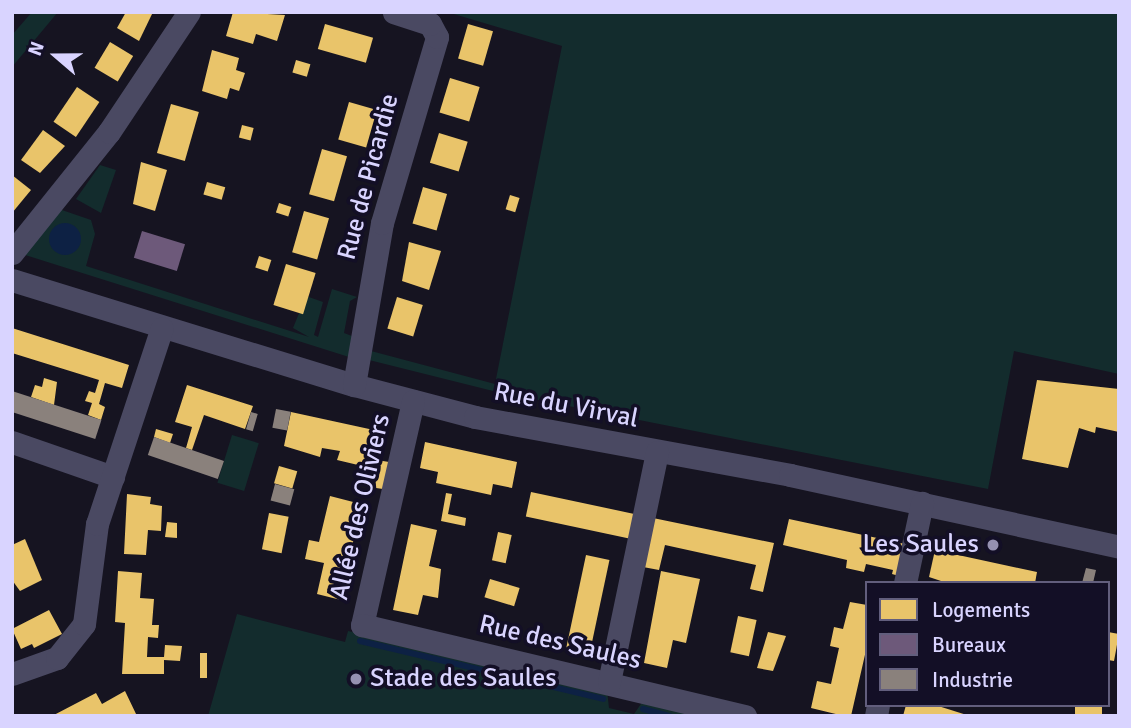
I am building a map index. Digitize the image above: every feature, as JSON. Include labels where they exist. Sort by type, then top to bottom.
[{"type":"street","points":[[12,253],[109,132],[189,12]]},
{"type":"street","name":"Rue de Picardie","points":[[354,385],[382,223],[437,37],[430,24],[394,12]]},
{"type":"street","name":"Rue du Virval","points":[[12,280],[354,385],[531,430],[922,503],[1119,547]]},
{"type":"street","points":[[12,674],[57,658],[77,638],[89,610],[97,524],[162,328]]},
{"type":"street","name":"Allée des Oliviers","points":[[362,625],[414,401]]},
{"type":"street","points":[[12,442],[113,477]]},
{"type":"street","points":[[609,682],[657,452]]},
{"type":"street","points":[[905,581],[922,503]]},
{"type":"street","name":"Rue des Saules","points":[[362,625],[746,716]]},
{"type":"green space","points":[[32,12],[58,12],[12,67],[12,35]]},
{"type":"green space","points":[[447,12],[1119,12],[1119,374],[1014,351],[988,489],[493,391],[369,360],[371,351],[495,384],[562,46]]},
{"type":"green space","points":[[100,165],[116,170],[101,213],[76,199]]},
{"type":"green space","points":[[59,209],[91,220],[95,234],[86,266],[309,337],[293,328],[306,296],[323,302],[314,335],[318,337],[332,289],[357,297],[350,301],[344,333],[352,336],[349,357],[22,254]]},
{"type":"green space","points":[[232,435],[259,443],[244,491],[217,483]]},
{"type":"green space","name":"Stade des Saules","points":[[237,614],[345,642],[348,631],[607,690],[609,708],[634,714],[643,701],[706,716],[208,716]]},
{"type":"water","points":[[65,223],[77,227],[81,239],[77,251],[65,255],[53,251],[49,239],[53,227]]},
{"type":"building: Logements","points":[[126,12],[153,12],[139,41],[117,28]]},
{"type":"building: Logements","points":[[233,12],[285,15],[277,41],[256,34],[253,44],[226,36]]},
{"type":"building: Logements","points":[[325,24],[373,38],[366,63],[318,49]]},
{"type":"building: Logements","points":[[468,24],[493,31],[483,66],[458,59]]},
{"type":"building: Logements","points":[[110,42],[133,56],[118,82],[95,68]]},
{"type":"building: Logements","points":[[212,50],[239,58],[236,70],[245,73],[239,91],[230,88],[227,99],[202,91]]},
{"type":"building: Logements","points":[[296,60],[310,64],[307,77],[292,72]]},
{"type":"building: Logements","points":[[450,78],[480,87],[469,121],[439,112]]},
{"type":"building: Logements","points":[[77,87],[99,102],[76,137],[54,122]]},
{"type":"building: Logements","points":[[349,102],[377,110],[366,147],[338,139]]},
{"type":"building: Logements","points":[[171,104],[199,112],[185,161],[157,153]]},
{"type":"building: Logements","points":[[242,125],[254,128],[250,141],[239,138]]},
{"type":"building: Logements","points":[[43,130],[65,146],[40,173],[21,160]]},
{"type":"building: Logements","points":[[439,133],[468,142],[459,171],[430,163]]},
{"type":"building: Logements","points":[[322,149],[347,156],[334,201],[309,194]]},
{"type":"building: Logements","points":[[141,162],[167,170],[155,211],[133,204]]},
{"type":"building: Logements","points":[[12,175],[31,190],[12,213]]},
{"type":"building: Logements","points":[[207,182],[225,187],[222,200],[203,194]]},
{"type":"building: Logements","points":[[423,187],[447,194],[437,230],[413,224]]},
{"type":"building: Logements","points":[[510,195],[520,198],[515,212],[506,209]]},
{"type":"building: Logements","points":[[279,203],[291,207],[288,217],[276,213]]},
{"type":"building: Logements","points":[[304,211],[329,218],[317,260],[292,252]]},
{"type":"building: Logements","points":[[409,242],[441,251],[429,290],[402,281]]},
{"type":"building: Logements","points":[[259,256],[271,260],[268,271],[255,267]]},
{"type":"building: Logements","points":[[286,264],[316,273],[303,314],[273,305]]},
{"type":"building: Logements","points":[[397,297],[423,305],[413,336],[387,329]]},
{"type":"building: Logements","points":[[12,328],[129,365],[122,388],[105,383],[99,404],[105,407],[101,420],[88,415],[92,403],[85,401],[89,391],[95,393],[99,380],[12,353]]},
{"type":"building: Logements","points":[[44,378],[57,382],[54,405],[31,397],[35,385],[42,387]]},
{"type":"building: Logements","points":[[1037,380],[1119,389],[1119,432],[1096,427],[1095,433],[1079,428],[1068,468],[1022,459]]},
{"type":"building: Logements","points":[[187,385],[253,406],[245,429],[204,415],[192,450],[186,448],[192,427],[175,422]]},
{"type":"building: Logements","points":[[291,412],[383,432],[377,460],[389,462],[383,489],[376,488],[375,469],[337,460],[340,451],[322,448],[320,457],[284,446]]},
{"type":"building: Logements","points":[[156,429],[173,434],[170,443],[154,437]]},
{"type":"building: Logements","points":[[425,442],[517,462],[512,488],[493,484],[491,495],[436,483],[438,472],[420,468]]},
{"type":"building: Logements","points":[[279,466],[297,471],[292,489],[274,483]]},
{"type":"building: Logements","points":[[531,492],[637,514],[631,539],[526,516]]},
{"type":"building: Logements","points":[[446,493],[452,494],[448,514],[466,518],[465,526],[441,521]]},
{"type":"building: Logements","points":[[127,494],[151,497],[150,504],[162,506],[161,531],[148,530],[146,555],[124,554]]},
{"type":"building: Logements","points":[[330,496],[361,504],[341,600],[317,594],[324,563],[305,559],[309,540],[319,542]]},
{"type":"building: Logements","points":[[269,513],[289,517],[282,553],[262,549]]},
{"type":"building: Logements","points":[[653,518],[774,543],[763,592],[750,589],[756,565],[665,545],[659,570],[643,567]]},
{"type":"building: Logements","points":[[789,519],[905,544],[899,576],[892,574],[893,570],[866,564],[864,572],[846,568],[847,560],[783,545]]},
{"type":"building: Logements","points":[[167,522],[177,523],[177,538],[165,537]]},
{"type":"building: Logements","points":[[411,524],[437,530],[429,566],[441,569],[438,598],[423,595],[418,615],[393,610]]},
{"type":"building: Logements","points":[[498,532],[512,535],[506,563],[492,560]]},
{"type":"building: Logements","points":[[25,539],[42,580],[20,591],[12,580],[12,545]]},
{"type":"building: Logements","points":[[935,550],[1037,572],[1035,581],[941,581],[929,577]]},
{"type":"building: Logements","points":[[586,555],[609,560],[590,653],[566,648]]},
{"type":"building: Logements","points":[[118,571],[142,573],[140,598],[154,599],[152,625],[159,625],[158,638],[148,637],[147,657],[164,657],[165,645],[182,646],[180,661],[164,660],[164,674],[122,674],[125,623],[115,622]]},
{"type":"building: Logements","points":[[661,571],[700,579],[686,643],[673,640],[667,668],[644,663]]},
{"type":"building: Logements","points":[[490,579],[520,588],[514,606],[484,597]]},
{"type":"building: Logements","points":[[850,602],[865,605],[865,655],[851,716],[811,708],[817,681],[831,684],[839,648],[830,646],[834,627],[843,629]]},
{"type":"building: Logements","points":[[49,610],[62,634],[34,648],[32,644],[21,649],[12,629]]},
{"type":"building: Logements","points":[[738,616],[757,620],[749,656],[730,652]]},
{"type":"building: Logements","points":[[768,632],[786,636],[773,671],[757,668]]},
{"type":"building: Logements","points":[[1110,632],[1119,634],[1114,661],[1110,660]]},
{"type":"building: Logements","points":[[200,653],[207,653],[207,678],[200,678]]},
{"type":"building: Logements","points":[[125,691],[137,716],[52,716],[96,693],[102,704]]},
{"type":"building: Logements","points":[[905,707],[941,707],[970,716],[903,716]]},
{"type":"building: Logements","points":[[1075,707],[1102,707],[1102,716],[1075,716]]},
{"type":"building: Bureaux","points":[[142,231],[185,244],[177,271],[134,258]]},
{"type":"building: Industrie","points":[[12,391],[101,420],[95,439],[12,412]]},
{"type":"building: Industrie","points":[[276,409],[291,412],[287,431],[272,428]]},
{"type":"building: Industrie","points":[[251,412],[258,414],[253,431],[246,429]]},
{"type":"building: Industrie","points":[[154,437],[224,461],[218,479],[148,455]]},
{"type":"building: Industrie","points":[[275,484],[294,489],[290,506],[271,500]]},
{"type":"building: Industrie","points":[[1086,568],[1096,570],[1093,581],[1083,581]]},
{"type":"waterway","points":[[360,641],[603,699]]},
{"type":"waterway","points":[[643,709],[669,716]]},
{"type":"place","name":"Les Saules","points":[[993,545]]},
{"type":"place","name":"Stade des Saules","points":[[356,679]]}]
